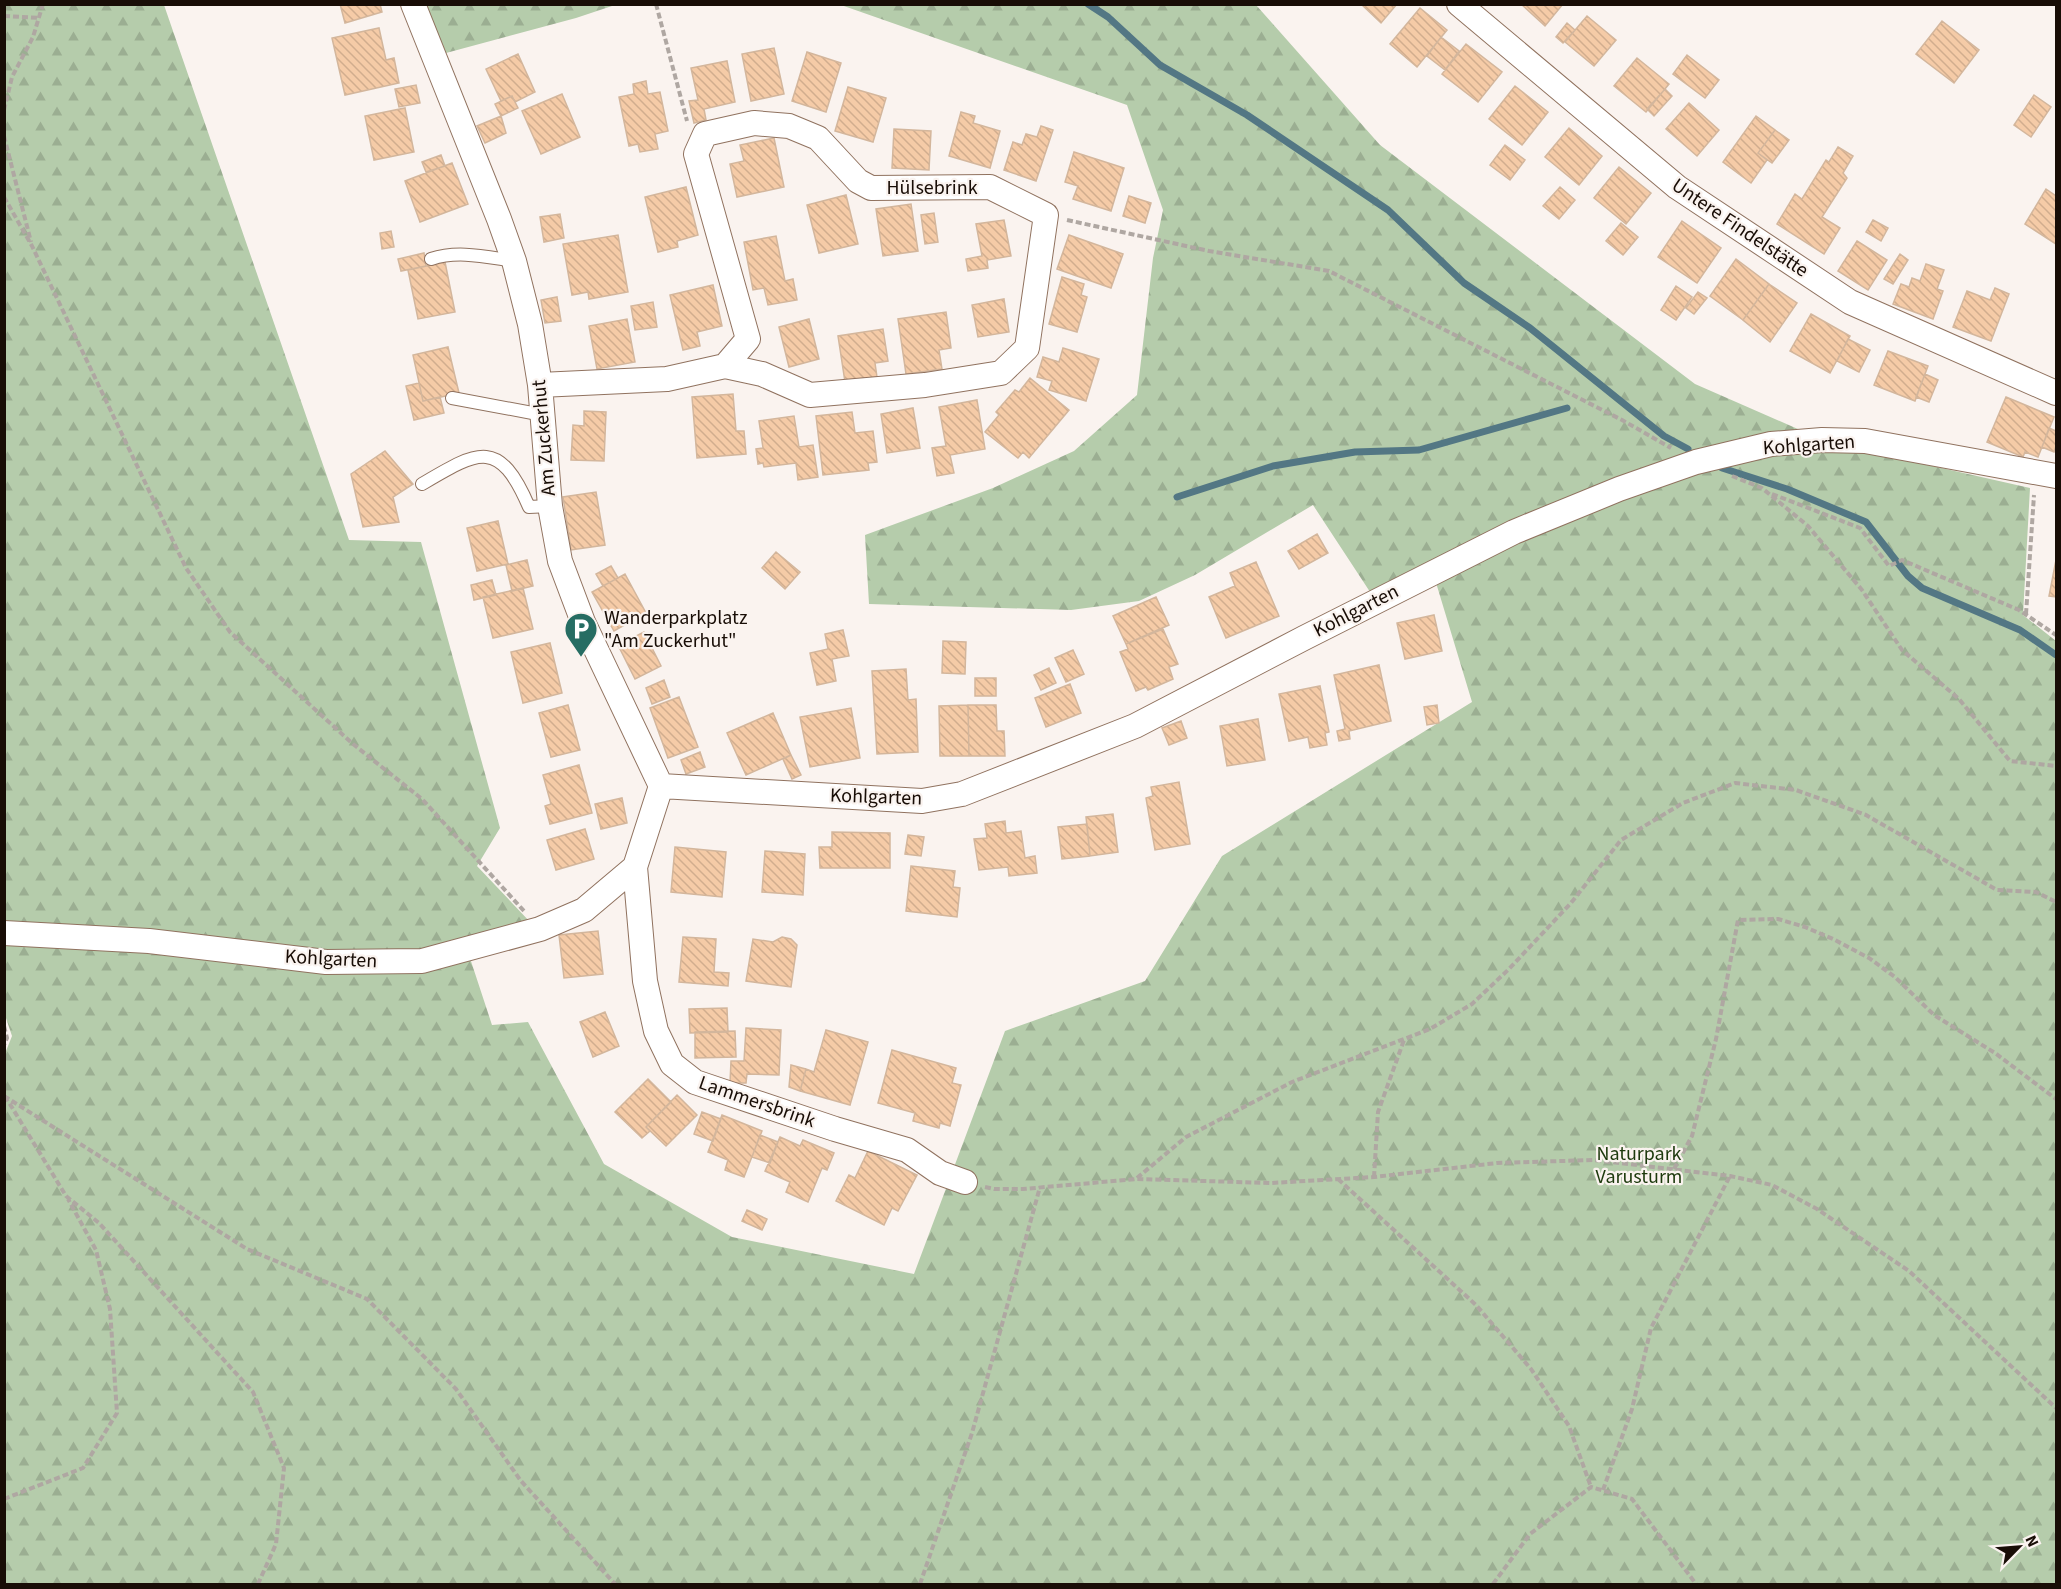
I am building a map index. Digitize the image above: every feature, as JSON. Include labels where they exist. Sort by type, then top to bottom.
[{"type":"street","name":"Am Zuckerhut","points":[[413,4],[514,261],[530,324],[540,385],[550,506],[560,561],[583,622],[661,786]]},
{"type":"street","name":"Untere Findelstätte","points":[[1459,4],[1677,187],[1851,302],[2056,393]]},
{"type":"street","name":"Hülsebrink","points":[[696,154],[705,134],[754,123],[789,126],[818,138],[858,181],[871,188],[990,188],[1046,215]]},
{"type":"street","points":[[696,154],[748,339],[724,366]]},
{"type":"street","points":[[540,385],[667,379],[724,366],[762,374],[810,395],[925,385],[1001,373],[1027,348],[1046,215]]},
{"type":"street","name":"Kohlgarten","points":[[661,786],[922,801],[962,794],[1135,726],[1514,532],[1619,489],[1696,462],[1771,444],[1832,440],[1864,441],[2046,474]]},
{"type":"street","points":[[635,867],[661,786]]},
{"type":"street","name":"Kohlgarten","points":[[4,933],[149,941],[326,962],[422,962],[540,929],[584,910],[635,867]]},
{"type":"street","name":"Lammersbrink","points":[[635,867],[645,981],[656,1031],[672,1064],[695,1082],[835,1129],[907,1150],[940,1173],[965,1182]]},
{"type":"lane","points":[[431,259],[444,254],[456,253],[514,261]]},
{"type":"lane","points":[[452,398],[543,415]]},
{"type":"lane","points":[[422,484],[469,458],[489,456],[499,460],[511,471],[529,507],[550,506]]},
{"type":"path","points":[[4,110],[12,77],[33,37],[43,4]]},
{"type":"path","points":[[656,4],[696,154]]},
{"type":"path","points":[[4,16],[40,18]]},
{"type":"path","points":[[4,136],[32,246]]},
{"type":"path","points":[[4,197],[32,246],[186,568],[230,632],[353,744],[422,799],[540,929]]},
{"type":"path","points":[[1046,215],[1089,227],[1209,251],[1329,271],[1622,420],[1696,462]]},
{"type":"path","points":[[2026,614],[2046,474]]},
{"type":"path","points":[[1729,475],[1762,488],[1808,526],[1862,590],[1902,650],[1959,699],[2010,761],[2056,766]]},
{"type":"path","points":[[1768,493],[1860,528],[1889,566],[1902,560],[2026,614],[2056,635]]},
{"type":"path","points":[[1137,1179],[1186,1137],[1292,1082],[1430,1029],[1472,1004],[1509,969],[1571,903],[1622,840],[1683,803],[1735,783],[1796,790],[1866,815],[1997,890],[2036,892],[2056,902]]},
{"type":"path","points":[[1674,1169],[1692,1136],[1716,1039],[1738,920],[1778,919],[1833,939],[1869,958],[1895,977],[1934,1015],[1995,1053],[2056,1099]]},
{"type":"path","points":[[4,1026],[7,1038],[4,1045]]},
{"type":"path","points":[[1374,1177],[1378,1112],[1405,1039]]},
{"type":"path","points":[[4,1096],[66,1196],[96,1250],[110,1309],[117,1413],[83,1468],[4,1499]]},
{"type":"path","points":[[4,1096],[247,1249],[367,1299],[456,1389],[520,1481],[615,1584]]},
{"type":"path","points":[[965,1182],[994,1189],[1137,1179],[1271,1183],[1374,1177],[1497,1163],[1594,1160],[1730,1176],[1772,1185],[1817,1209],[1909,1271],[2056,1408]]},
{"type":"path","points":[[1603,1490],[1632,1409],[1651,1328],[1730,1176]]},
{"type":"path","points":[[1338,1179],[1476,1305],[1531,1369],[1569,1426],[1591,1487]]},
{"type":"path","points":[[920,1584],[972,1432],[1040,1187]]},
{"type":"path","points":[[66,1196],[99,1223],[253,1392],[284,1468],[276,1544],[258,1584]]},
{"type":"path","points":[[1591,1487],[1632,1499],[1696,1584]]},
{"type":"path","points":[[1493,1584],[1530,1534],[1591,1487]]},
{"type":"green space","name":"Naturpark Varusturm","points":[[5,5],[164,5],[349,540],[421,542],[500,828],[477,866],[531,923],[466,946],[492,1025],[528,1022],[604,1164],[732,1237],[914,1274],[1005,1031],[1145,981],[1222,856],[1472,702],[1434,576],[1374,598],[1313,505],[1195,575],[1139,601],[1071,610],[869,604],[865,535],[993,488],[1074,451],[1137,395],[1153,258],[1163,210],[1127,105],[841,5],[1256,5],[1380,145],[1695,384],[1816,437],[1875,453],[2030,488],[2023,615],[2056,641],[2056,1584],[5,1584],[4,1056],[12,1036],[4,1012]]},
{"type":"green space","points":[[426,5],[615,5],[576,18],[446,53]]},
{"type":"building","points":[[340,4],[380,4],[382,12],[345,23]]},
{"type":"building","points":[[1361,4],[1397,4],[1381,23]]},
{"type":"building","points":[[1521,4],[1563,4],[1545,26]]},
{"type":"building","points":[[1420,8],[1447,30],[1417,67],[1390,44]]},
{"type":"building","points":[[1587,16],[1616,40],[1594,66],[1565,42]]},
{"type":"building","points":[[1942,21],[1979,50],[1954,83],[1916,54]]},
{"type":"building","points":[[1567,23],[1575,30],[1563,43],[1556,37]]},
{"type":"building","points":[[379,28],[386,60],[394,58],[399,83],[345,95],[332,38]]},
{"type":"building","points":[[1441,37],[1459,51],[1445,70],[1427,56]]},
{"type":"building","points":[[1466,44],[1502,72],[1478,102],[1442,74]]},
{"type":"building","points":[[774,48],[784,94],[751,101],[742,54]]},
{"type":"building","points":[[807,52],[841,63],[826,112],[792,101]]},
{"type":"building","points":[[518,54],[535,92],[515,102],[512,96],[501,101],[486,69]]},
{"type":"building","points":[[1687,55],[1719,80],[1705,98],[1673,74]]},
{"type":"building","points":[[1637,58],[1669,84],[1646,112],[1614,86]]},
{"type":"building","points":[[727,61],[735,102],[704,109],[706,120],[694,123],[689,101],[698,100],[691,68]]},
{"type":"building","points":[[646,81],[648,94],[660,92],[668,131],[655,134],[658,149],[640,152],[638,144],[629,146],[619,97],[634,94],[633,84]]},
{"type":"building","points":[[416,85],[420,103],[399,107],[395,89]]},
{"type":"building","points":[[1515,86],[1548,112],[1522,145],[1489,119]]},
{"type":"building","points":[[848,87],[886,98],[873,142],[835,131]]},
{"type":"building","points":[[1665,89],[1672,96],[1654,116],[1647,109]]},
{"type":"building","points":[[562,94],[580,137],[541,154],[522,111]]},
{"type":"building","points":[[2034,95],[2051,107],[2031,137],[2014,125]]},
{"type":"building","points":[[512,96],[518,108],[501,116],[495,104]]},
{"type":"building","points":[[1689,103],[1719,130],[1697,156],[1666,129]]},
{"type":"building","points":[[405,108],[414,152],[374,160],[365,116]]},
{"type":"building","points":[[961,112],[975,116],[973,123],[1000,131],[990,168],[949,156]]},
{"type":"building","points":[[501,116],[506,133],[485,143],[477,126]]},
{"type":"building","points":[[1756,116],[1775,130],[1758,153],[1767,160],[1751,183],[1723,162]]},
{"type":"building","points":[[1041,126],[1053,130],[1036,181],[1004,170],[1013,142],[1022,145],[1026,134],[1037,137]]},
{"type":"building","points":[[1569,128],[1602,156],[1579,185],[1545,157]]},
{"type":"building","points":[[894,129],[931,131],[929,170],[892,168]]},
{"type":"building","points":[[1775,130],[1789,140],[1772,163],[1758,153]]},
{"type":"building","points":[[774,138],[784,187],[737,197],[730,164],[744,161],[740,145]]},
{"type":"building","points":[[1505,145],[1525,160],[1510,180],[1490,165]]},
{"type":"building","points":[[1838,147],[1853,156],[1843,173],[1847,178],[1822,217],[1840,228],[1824,254],[1777,224],[1795,194],[1802,199],[1826,160],[1829,162]]},
{"type":"building","points":[[1074,152],[1124,168],[1111,211],[1073,199],[1078,186],[1065,182]]},
{"type":"building","points":[[441,155],[445,166],[426,172],[422,162]]},
{"type":"building","points":[[452,163],[468,204],[420,222],[405,181]]},
{"type":"building","points":[[1619,167],[1651,193],[1626,224],[1594,198]]},
{"type":"building","points":[[686,187],[698,235],[677,241],[678,247],[658,252],[645,197]]},
{"type":"building","points":[[1560,187],[1575,200],[1559,219],[1543,206]]},
{"type":"building","points":[[2046,189],[2056,196],[2056,244],[2025,224]]},
{"type":"building","points":[[846,195],[858,244],[819,253],[807,205]]},
{"type":"building","points":[[1129,196],[1151,203],[1145,223],[1123,216]]},
{"type":"building","points":[[911,204],[918,251],[883,256],[876,209]]},
{"type":"building","points":[[934,213],[938,242],[925,244],[921,215]]},
{"type":"building","points":[[560,214],[564,238],[544,242],[540,217]]},
{"type":"building","points":[[1004,220],[1011,256],[987,260],[988,268],[968,271],[966,259],[982,256],[976,224]]},
{"type":"building","points":[[1873,220],[1888,228],[1881,241],[1866,232]]},
{"type":"building","points":[[1682,221],[1721,248],[1697,283],[1658,257]]},
{"type":"building","points":[[1621,223],[1638,237],[1623,255],[1606,241]]},
{"type":"building","points":[[391,231],[394,247],[382,249],[380,233]]},
{"type":"building","points":[[618,235],[628,292],[589,299],[588,292],[572,295],[563,244]]},
{"type":"building","points":[[1069,235],[1123,254],[1111,288],[1057,269]]},
{"type":"building","points":[[776,236],[785,281],[793,279],[797,300],[768,305],[764,288],[753,290],[744,242]]},
{"type":"building","points":[[1857,241],[1887,260],[1868,290],[1838,271]]},
{"type":"building","points":[[424,253],[426,266],[401,271],[398,259]]},
{"type":"building","points":[[1900,254],[1908,260],[1893,284],[1884,279]]},
{"type":"building","points":[[1736,259],[1769,284],[1743,320],[1710,296]]},
{"type":"building","points":[[445,262],[455,312],[418,319],[408,270]]},
{"type":"building","points":[[1926,264],[1944,270],[1937,289],[1943,291],[1933,319],[1893,304],[1901,284],[1909,287],[1912,278],[1920,281]]},
{"type":"building","points":[[1062,277],[1084,284],[1081,295],[1087,297],[1077,332],[1049,324]]},
{"type":"building","points":[[1769,284],[1797,303],[1770,342],[1743,320]]},
{"type":"building","points":[[713,285],[722,326],[697,332],[700,346],[683,350],[670,295]]},
{"type":"building","points":[[1676,286],[1692,297],[1676,320],[1661,310]]},
{"type":"building","points":[[1995,288],[2009,294],[1991,341],[1953,327],[1967,291],[1990,300]]},
{"type":"building","points":[[1698,292],[1707,298],[1694,314],[1686,308]]},
{"type":"building","points":[[557,297],[561,321],[545,323],[541,300]]},
{"type":"building","points":[[1004,299],[1009,332],[978,337],[972,305]]},
{"type":"building","points":[[653,302],[657,327],[635,330],[631,306]]},
{"type":"building","points":[[946,312],[951,348],[939,350],[942,369],[906,374],[898,319]]},
{"type":"building","points":[[1811,314],[1850,336],[1830,373],[1790,351]]},
{"type":"building","points":[[627,319],[635,362],[597,369],[589,326]]},
{"type":"building","points":[[809,319],[819,359],[789,367],[779,327]]},
{"type":"building","points":[[883,329],[888,361],[875,363],[877,377],[845,382],[838,336]]},
{"type":"building","points":[[1848,339],[1870,350],[1859,372],[1837,361]]},
{"type":"building","points":[[448,347],[459,393],[423,401],[413,355]]},
{"type":"building","points":[[1063,348],[1099,359],[1086,401],[1049,390],[1052,381],[1037,377],[1043,357],[1059,362]]},
{"type":"building","points":[[1888,351],[1928,366],[1915,401],[1874,385]]},
{"type":"building","points":[[1925,374],[1938,380],[1929,402],[1916,397]]},
{"type":"building","points":[[1030,378],[1069,410],[1029,458],[1023,452],[1018,458],[985,432],[999,415],[996,412],[1015,390],[1019,392]]},
{"type":"building","points":[[419,383],[423,401],[440,397],[444,413],[414,420],[406,386]]},
{"type":"building","points":[[733,394],[736,431],[744,431],[746,454],[697,458],[692,397]]},
{"type":"building","points":[[2006,397],[2054,417],[2038,457],[2025,452],[2023,457],[1987,442]]},
{"type":"building","points":[[977,400],[985,449],[950,455],[954,473],[937,476],[932,448],[946,446],[939,407]]},
{"type":"building","points":[[913,408],[920,448],[887,453],[881,414]]},
{"type":"building","points":[[584,411],[606,412],[604,461],[571,460],[573,425],[584,426]]},
{"type":"building","points":[[852,412],[855,433],[873,431],[877,462],[868,463],[869,470],[823,475],[816,416]]},
{"type":"building","points":[[794,416],[799,447],[813,445],[818,477],[798,480],[796,463],[764,467],[763,463],[758,464],[756,449],[763,448],[759,421]]},
{"type":"building","points":[[2049,428],[2056,431],[2054,452],[2042,447]]},
{"type":"building","points":[[385,451],[413,484],[393,497],[399,522],[363,527],[351,474]]},
{"type":"building","points":[[596,492],[605,545],[571,550],[563,497]]},
{"type":"building","points":[[498,521],[508,564],[477,571],[467,528]]},
{"type":"building","points":[[1317,534],[1328,553],[1299,569],[1288,551]]},
{"type":"building","points":[[776,552],[800,572],[785,589],[762,568]]},
{"type":"building","points":[[527,560],[533,586],[512,591],[506,565]]},
{"type":"building","points":[[2056,560],[2056,597],[2049,596]]},
{"type":"building","points":[[1256,562],[1279,616],[1226,638],[1209,597],[1235,586],[1230,573]]},
{"type":"building","points":[[611,566],[618,578],[603,586],[596,574]]},
{"type":"building","points":[[625,574],[646,613],[614,631],[592,592]]},
{"type":"building","points":[[492,580],[496,595],[474,600],[471,585]]},
{"type":"building","points":[[523,588],[533,629],[493,638],[483,597]]},
{"type":"building","points":[[1156,597],[1169,625],[1126,644],[1113,616]]},
{"type":"building","points":[[1434,615],[1442,651],[1405,659],[1397,623]]},
{"type":"building","points":[[1163,629],[1178,664],[1169,667],[1173,679],[1148,690],[1146,687],[1136,691],[1120,652],[1128,649],[1126,644]]},
{"type":"building","points":[[843,630],[849,656],[832,659],[836,681],[817,685],[810,653],[828,649],[825,634]]},
{"type":"building","points":[[644,632],[661,666],[635,679],[618,645]]},
{"type":"building","points":[[943,641],[966,642],[965,674],[942,673]]},
{"type":"building","points":[[550,643],[562,693],[523,703],[511,652]]},
{"type":"building","points":[[1073,650],[1084,674],[1066,682],[1055,658]]},
{"type":"building","points":[[1379,665],[1391,721],[1349,731],[1350,739],[1339,741],[1337,731],[1345,729],[1334,675]]},
{"type":"building","points":[[1049,668],[1056,683],[1041,690],[1034,675]]},
{"type":"building","points":[[906,669],[908,700],[916,699],[918,752],[877,754],[872,671]]},
{"type":"building","points":[[975,678],[996,678],[996,696],[975,696]]},
{"type":"building","points":[[664,680],[670,697],[652,704],[646,688]]},
{"type":"building","points":[[1070,684],[1081,713],[1046,727],[1035,698]]},
{"type":"building","points":[[1320,686],[1329,732],[1325,733],[1327,745],[1310,748],[1308,737],[1289,741],[1279,694]]},
{"type":"building","points":[[679,697],[698,747],[668,758],[650,708]]},
{"type":"building","points":[[568,705],[580,750],[551,757],[539,713]]},
{"type":"building","points":[[968,705],[996,705],[997,731],[1004,731],[1005,756],[969,756]]},
{"type":"building","points":[[968,705],[969,756],[940,756],[939,706]]},
{"type":"building","points":[[1437,705],[1439,723],[1427,725],[1424,707]]},
{"type":"building","points":[[851,708],[860,758],[810,767],[800,717]]},
{"type":"building","points":[[773,713],[791,755],[746,775],[727,733]]},
{"type":"building","points":[[1258,719],[1265,760],[1227,766],[1220,726]]},
{"type":"building","points":[[1181,721],[1187,738],[1169,745],[1162,728]]},
{"type":"building","points":[[700,752],[705,767],[686,774],[681,760]]},
{"type":"building","points":[[791,755],[801,775],[792,779],[783,759]]},
{"type":"building","points":[[579,765],[592,813],[550,824],[545,806],[551,804],[543,775]]},
{"type":"building","points":[[1179,782],[1190,844],[1155,850],[1146,798],[1153,796],[1151,787]]},
{"type":"building","points":[[622,798],[627,823],[601,829],[595,804]]},
{"type":"building","points":[[1113,814],[1118,852],[1090,856],[1086,817]]},
{"type":"building","points":[[1005,821],[1006,833],[1021,831],[1025,858],[1035,856],[1037,873],[1009,876],[1008,867],[979,870],[974,839],[987,838],[985,824]]},
{"type":"building","points":[[1087,824],[1090,856],[1062,859],[1058,827]]},
{"type":"building","points":[[585,829],[594,859],[556,870],[547,840]]},
{"type":"building","points":[[832,832],[890,833],[890,868],[820,868],[819,847],[832,847]]},
{"type":"building","points":[[908,835],[924,837],[921,856],[905,854]]},
{"type":"building","points":[[675,847],[726,852],[722,897],[671,892]]},
{"type":"building","points":[[765,851],[805,854],[803,895],[762,892]]},
{"type":"building","points":[[911,866],[955,871],[953,887],[960,888],[957,917],[906,911]]},
{"type":"building","points":[[598,931],[603,974],[564,978],[559,935]]},
{"type":"building","points":[[683,937],[716,939],[714,972],[729,973],[728,986],[679,982]]},
{"type":"building","points":[[782,937],[791,939],[797,945],[791,987],[746,981],[753,939],[773,942]]},
{"type":"building","points":[[727,1008],[728,1032],[690,1033],[689,1009]]},
{"type":"building","points":[[605,1012],[619,1046],[593,1057],[580,1022]]},
{"type":"building","points":[[746,1028],[781,1030],[779,1075],[747,1074],[746,1083],[730,1083],[731,1061],[744,1061]]},
{"type":"building","points":[[826,1030],[868,1042],[850,1105],[800,1091],[806,1069],[814,1072]]},
{"type":"building","points":[[735,1031],[736,1057],[695,1058],[695,1032]]},
{"type":"building","points":[[892,1050],[956,1068],[952,1083],[961,1085],[950,1126],[940,1123],[939,1128],[913,1121],[915,1113],[878,1103]]},
{"type":"building","points":[[791,1065],[806,1069],[800,1091],[789,1087]]},
{"type":"building","points":[[648,1079],[671,1102],[646,1127],[650,1131],[642,1138],[615,1112]]},
{"type":"building","points":[[677,1095],[697,1115],[666,1146],[646,1127]]},
{"type":"building","points":[[702,1112],[721,1119],[713,1141],[694,1134]]},
{"type":"building","points":[[722,1115],[762,1131],[744,1177],[725,1170],[728,1160],[708,1152]]},
{"type":"building","points":[[760,1135],[778,1142],[770,1163],[752,1157]]},
{"type":"building","points":[[780,1137],[800,1146],[803,1140],[834,1153],[827,1170],[822,1168],[808,1202],[786,1192],[790,1182],[765,1171]]},
{"type":"building","points":[[868,1151],[917,1175],[898,1211],[892,1208],[884,1225],[836,1201],[849,1175],[855,1178]]},
{"type":"building","points":[[747,1210],[767,1219],[762,1230],[742,1221]]},
{"type":"waterway","points":[[1088,4],[1108,17],[1160,65],[1247,115],[1388,210],[1464,283],[1530,328],[1664,436],[1688,449]]},
{"type":"waterway","points":[[1177,497],[1273,466],[1355,452],[1419,450],[1567,408]]},
{"type":"waterway","points":[[1722,468],[1787,489],[1866,522],[1908,576],[1922,588],[2020,630],[2056,655]]},
{"type":"place","name":"Wanderparkplatz \"Am Zuckerhut\"","points":[[581,658]]}]
